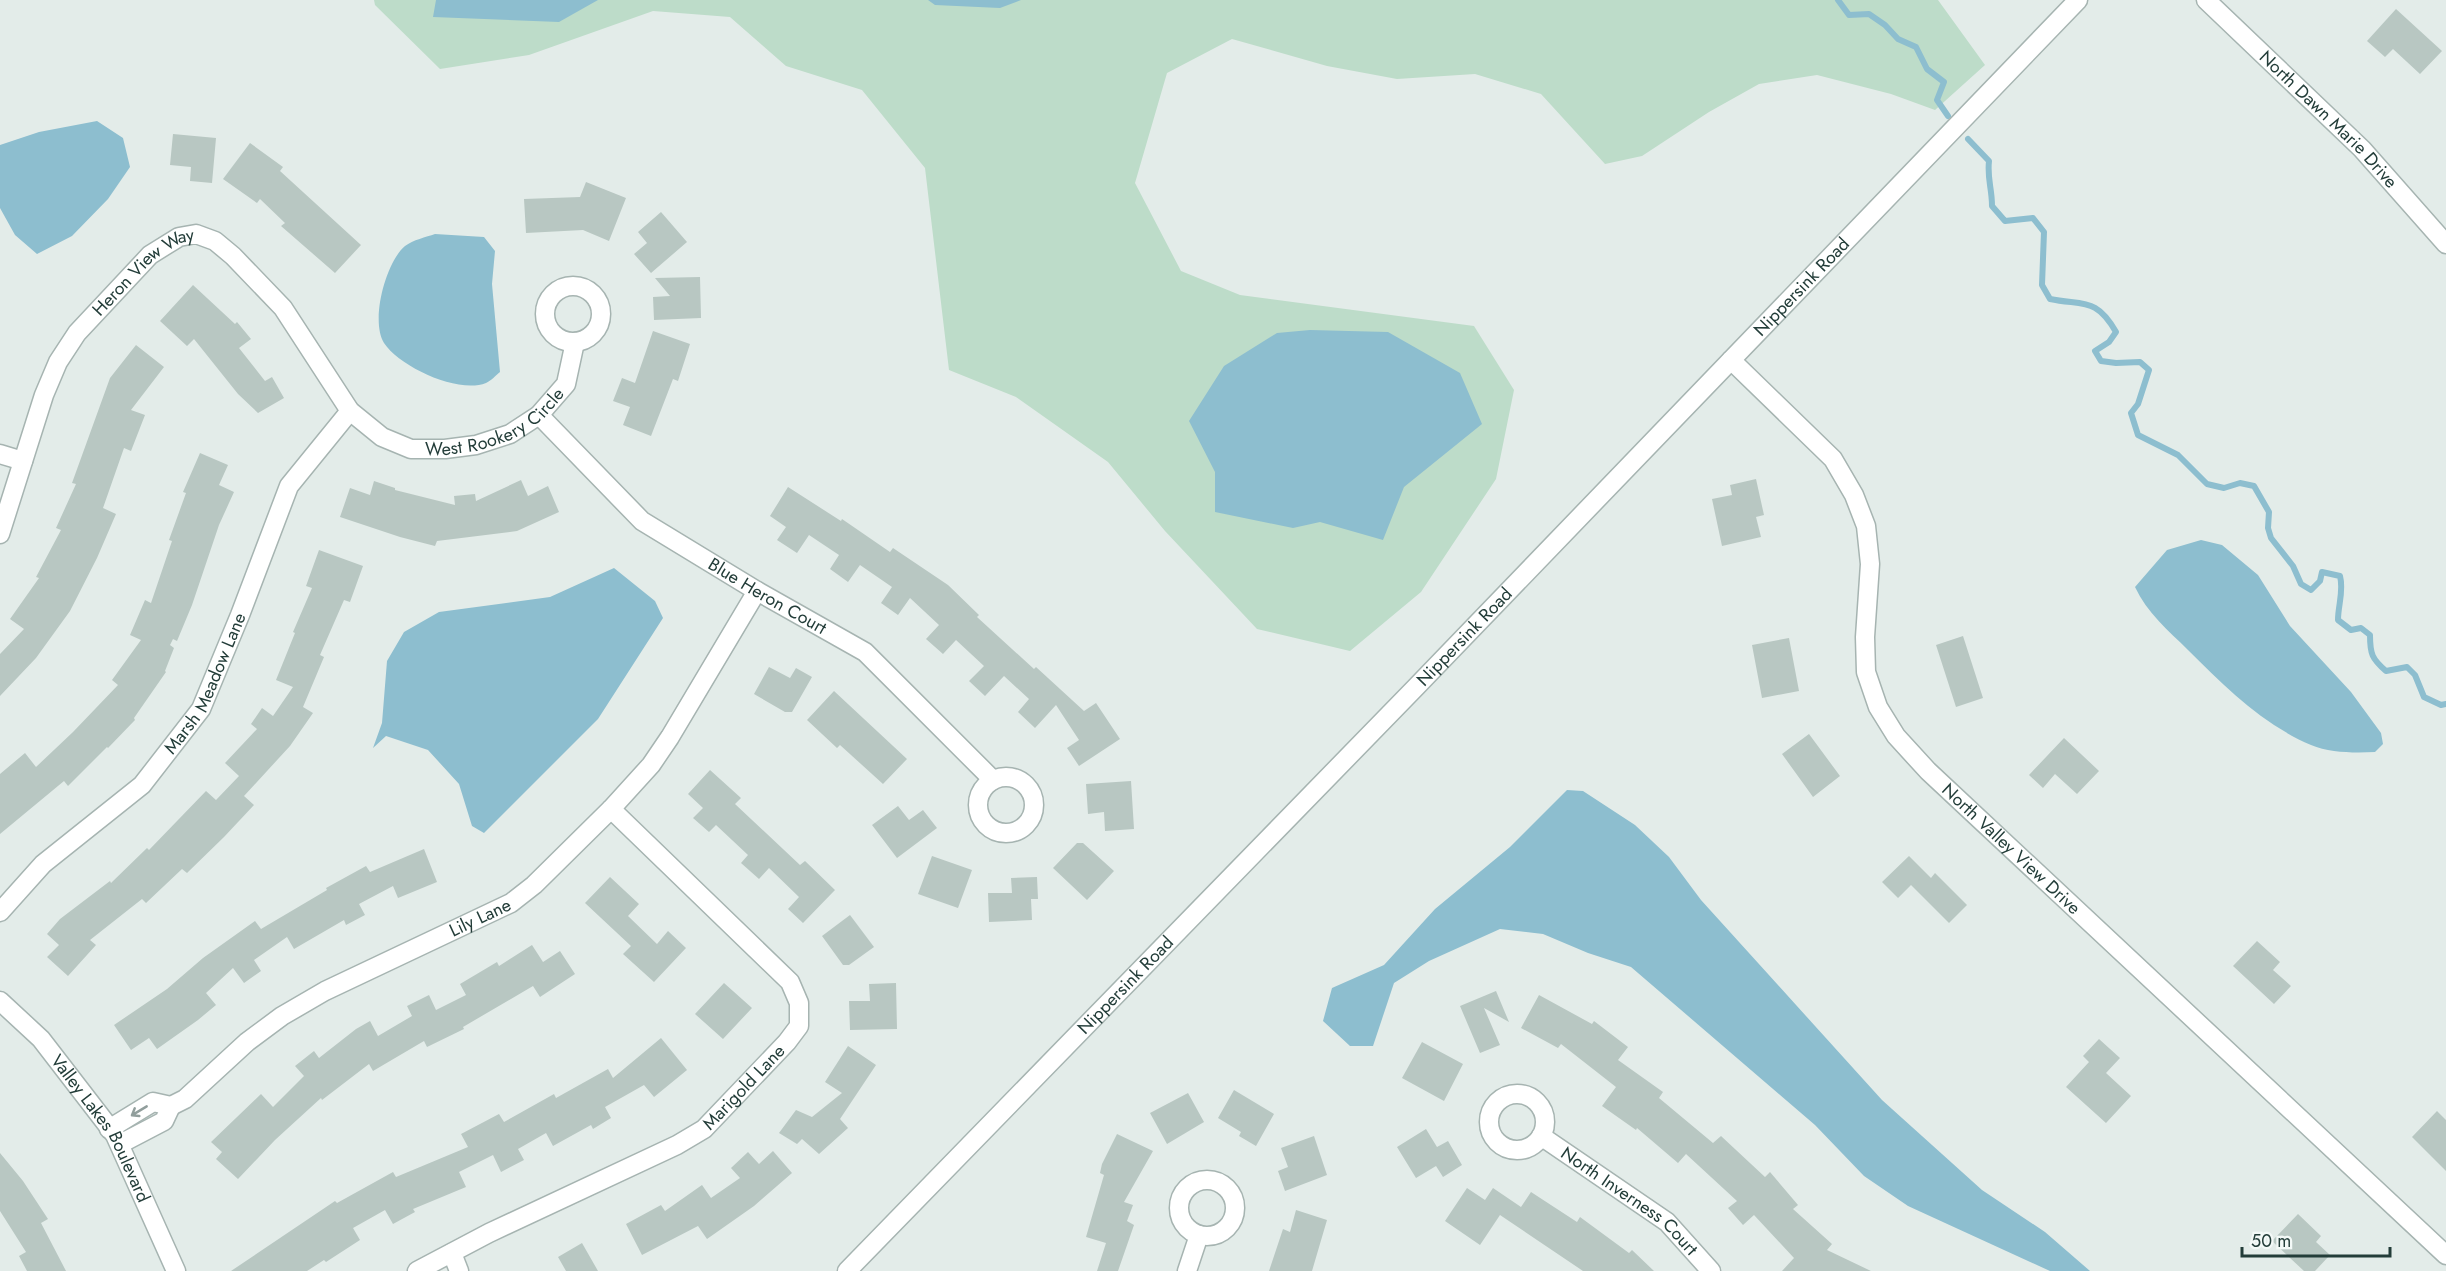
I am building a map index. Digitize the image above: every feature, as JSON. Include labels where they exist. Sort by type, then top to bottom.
[{"type":"street","name":"Nippersink Road","points":[[847,1271],[2078,0]]},
{"type":"street","name":"North Dawn Marie Drive","points":[[2206,0],[2362,149],[2446,244]]},
{"type":"street","name":"Heron View Way","points":[[0,534],[44,395],[58,362],[77,333],[150,255],[179,237],[196,234],[215,241],[283,308],[350,411]]},
{"type":"street","name":"West Rookery Circle","points":[[350,411],[382,437],[411,449],[445,449],[476,445],[510,434],[539,415],[566,384],[575,342]]},
{"type":"street","name":"North Valley View Drive","points":[[1731,360],[1833,459],[1854,495],[1866,526],[1870,564],[1865,637],[1866,672],[1878,707],[1896,736],[1937,779],[2446,1255]]},
{"type":"street","name":"Marsh Meadow Lane","points":[[0,912],[43,864],[142,785],[201,709],[289,486],[350,411]]},
{"type":"street","name":"Blue Heron Court","points":[[539,415],[642,521],[757,591],[866,652],[993,780]]},
{"type":"street","points":[[0,454],[23,461]]},
{"type":"street","name":"Lily Lane","points":[[120,1144],[164,1121],[171,1106],[185,1099],[247,1042],[282,1016],[325,991],[511,903],[534,885],[611,809],[651,765],[757,591]]},
{"type":"street","name":"Marigold Lane","points":[[417,1271],[489,1233],[677,1145],[704,1129],[787,1042],[799,1026],[799,1003],[790,982],[611,809]]},
{"type":"street","name":"Valley Lakes Boulevard","points":[[0,1001],[41,1039],[120,1144],[176,1271]]},
{"type":"street","points":[[109,1129],[153,1102],[171,1106]]},
{"type":"street","name":"North Inverness Court","points":[[1541,1136],[1666,1222],[1711,1271]]},
{"type":"street","points":[[1187,1271],[1199,1235]]},
{"type":"street","points":[[452,1253],[459,1271]]},
{"type":"green space","points":[[374,0],[1938,0],[1985,65],[1935,110],[1891,94],[1817,75],[1759,84],[1709,112],[1642,156],[1605,164],[1541,94],[1475,74],[1397,79],[1327,66],[1232,39],[1167,73],[1135,183],[1181,271],[1240,295],[1474,326],[1514,390],[1496,479],[1421,592],[1350,651],[1257,629],[1165,531],[1108,462],[1016,397],[949,370],[925,168],[862,90],[786,66],[730,17],[653,11],[529,55],[440,69],[375,5]]},
{"type":"water","points":[[436,0],[598,0],[559,22],[433,17]]},
{"type":"water","points":[[928,0],[1021,0],[1000,8],[935,5]]},
{"type":"water","points":[[97,121],[123,138],[130,167],[108,199],[72,236],[37,254],[15,235],[0,208],[0,145],[39,132]]},
{"type":"water","points":[[435,234],[484,237],[495,251],[492,284],[500,372],[486,383],[460,385],[430,376],[392,352],[384,343],[380,333],[379,306],[382,292],[398,254],[405,246],[416,240]]},
{"type":"water","points":[[1310,330],[1388,332],[1460,373],[1482,424],[1404,487],[1383,540],[1320,522],[1293,528],[1215,512],[1215,472],[1189,421],[1224,366],[1277,333]]},
{"type":"water","points":[[2201,540],[2222,545],[2258,575],[2290,626],[2351,692],[2381,733],[2383,744],[2375,752],[2343,752],[2318,748],[2276,726],[2230,691],[2152,613],[2135,587],[2167,550]]},
{"type":"water","points":[[614,568],[655,601],[663,618],[598,719],[484,833],[472,826],[459,784],[428,750],[386,736],[373,748],[382,723],[387,661],[404,632],[439,612],[550,597]]},
{"type":"water","points":[[1567,790],[1583,791],[1635,825],[1669,857],[1701,900],[1882,1100],[1982,1190],[2045,1232],[2090,1271],[2050,1271],[1908,1206],[1864,1176],[1815,1125],[1631,967],[1588,953],[1543,934],[1500,929],[1429,961],[1394,983],[1373,1046],[1350,1046],[1323,1021],[1332,988],[1384,965],[1435,909],[1510,847]]},
{"type":"building","points":[[2396,9],[2442,51],[2420,74],[2393,49],[2385,57],[2367,41]]},
{"type":"building","points":[[173,134],[216,138],[212,183],[190,181],[191,167],[170,165]]},
{"type":"building","points":[[250,143],[283,167],[280,171],[361,245],[335,273],[281,226],[285,223],[260,199],[257,203],[223,179]]},
{"type":"building","points":[[586,182],[626,198],[609,241],[583,230],[526,233],[524,199],[580,197]]},
{"type":"building","points":[[661,212],[687,242],[651,273],[634,254],[647,243],[638,232]]},
{"type":"building","points":[[700,277],[701,318],[654,320],[653,297],[670,296],[655,278]]},
{"type":"building","points":[[193,285],[235,324],[237,322],[251,339],[239,348],[265,381],[272,377],[284,398],[258,413],[238,394],[194,339],[187,346],[160,321]]},
{"type":"building","points":[[653,331],[690,344],[678,381],[673,379],[651,436],[623,425],[630,407],[613,401],[622,378],[635,383]]},
{"type":"building","points":[[136,345],[164,367],[131,410],[145,415],[131,451],[124,448],[103,508],[116,514],[70,611],[36,658],[0,696],[0,654],[24,629],[10,619],[39,578],[36,577],[61,530],[56,528],[76,484],[72,483],[110,378]]},
{"type":"building","points":[[200,453],[228,465],[219,485],[234,492],[219,525],[192,605],[177,641],[173,639],[170,645],[174,648],[166,672],[134,718],[135,720],[108,748],[68,786],[64,781],[0,834],[0,774],[25,753],[36,767],[118,685],[112,680],[141,640],[130,635],[145,600],[151,603],[172,541],[169,540],[186,493],[183,492]]},
{"type":"building","points":[[1756,479],[1764,515],[1756,517],[1761,537],[1722,546],[1712,499],[1732,495],[1730,485]]},
{"type":"building","points":[[521,480],[528,496],[548,486],[559,512],[517,531],[437,541],[435,546],[340,517],[350,488],[370,495],[374,481],[395,488],[395,490],[455,505],[454,496],[475,494],[476,501]]},
{"type":"building","points":[[788,487],[841,521],[842,519],[890,552],[893,548],[948,585],[979,615],[977,617],[1084,711],[1096,703],[1120,739],[1079,766],[1067,748],[1079,740],[1056,705],[1035,728],[1018,712],[1029,699],[1004,676],[985,696],[969,681],[984,666],[956,640],[943,654],[926,639],[939,625],[910,598],[898,615],[881,603],[892,587],[860,565],[848,582],[830,569],[839,555],[809,535],[797,553],[777,540],[786,527],[770,516]]},
{"type":"building","points":[[319,550],[363,566],[350,602],[344,600],[320,655],[324,657],[303,707],[313,713],[290,746],[244,796],[254,805],[187,873],[182,869],[146,903],[142,899],[90,940],[96,945],[68,976],[47,957],[59,945],[47,934],[60,919],[110,881],[111,883],[147,848],[149,850],[206,791],[216,800],[239,776],[225,763],[257,729],[251,724],[262,708],[273,716],[293,687],[276,680],[312,588],[306,586]]},
{"type":"building","points":[[1963,636],[1983,698],[1956,707],[1936,645]]},
{"type":"building","points":[[1789,638],[1799,691],[1762,698],[1752,645]]},
{"type":"building","points":[[769,667],[790,678],[796,668],[812,677],[792,712],[785,712],[754,694]]},
{"type":"building","points":[[834,691],[907,759],[883,784],[840,745],[837,748],[807,720]]},
{"type":"building","points":[[1809,734],[1840,776],[1813,797],[1782,754]]},
{"type":"building","points":[[2064,738],[2099,771],[2077,794],[2055,774],[2043,788],[2029,775]]},
{"type":"building","points":[[710,770],[741,798],[735,804],[800,865],[805,861],[835,890],[803,923],[788,909],[799,897],[769,868],[759,879],[741,863],[748,855],[716,825],[709,832],[693,818],[703,808],[688,794]]},
{"type":"building","points":[[1131,781],[1134,829],[1105,831],[1104,812],[1088,814],[1086,784]]},
{"type":"building","points":[[898,806],[909,820],[923,810],[937,828],[897,858],[872,825]]},
{"type":"building","points":[[1077,843],[1083,843],[1114,871],[1087,900],[1053,868]]},
{"type":"building","points":[[424,849],[437,882],[398,898],[393,886],[359,904],[365,915],[346,925],[344,920],[294,949],[287,937],[254,960],[261,971],[244,983],[233,968],[206,993],[216,1005],[157,1049],[149,1038],[131,1050],[114,1025],[167,989],[203,958],[255,921],[261,929],[366,866],[370,872]]},
{"type":"building","points":[[932,856],[972,870],[958,908],[918,894]]},
{"type":"building","points":[[1909,856],[1931,878],[1935,873],[1967,905],[1949,923],[1911,885],[1898,898],[1882,882]]},
{"type":"building","points":[[610,877],[639,904],[628,916],[657,944],[668,931],[686,948],[654,982],[623,954],[631,946],[585,903]]},
{"type":"building","points":[[1037,877],[1038,899],[1031,899],[1032,920],[989,922],[988,893],[1012,893],[1011,878]]},
{"type":"building","points":[[850,915],[874,947],[849,965],[843,965],[822,936]]},
{"type":"building","points":[[2257,941],[2280,962],[2273,970],[2291,986],[2274,1004],[2233,966]]},
{"type":"building","points":[[532,945],[543,962],[560,951],[575,974],[540,997],[533,986],[463,1027],[464,1029],[427,1047],[424,1041],[373,1071],[369,1064],[322,1100],[321,1098],[275,1140],[238,1179],[216,1159],[222,1152],[211,1142],[261,1094],[273,1107],[304,1076],[295,1066],[314,1051],[319,1058],[370,1021],[378,1036],[412,1016],[407,1006],[429,995],[436,1010],[466,995],[460,984],[497,962],[499,966]]},
{"type":"building","points":[[724,983],[752,1008],[723,1039],[695,1014]]},
{"type":"building","points":[[896,983],[897,1029],[850,1030],[849,1001],[870,1001],[869,984]]},
{"type":"building","points":[[1496,991],[1509,1022],[1484,1008],[1500,1045],[1480,1053],[1460,1006]]},
{"type":"building","points":[[1539,995],[1592,1024],[1594,1021],[1628,1047],[1618,1060],[1663,1092],[1659,1098],[1713,1143],[1721,1136],[1765,1177],[1770,1172],[1798,1205],[1793,1209],[1832,1244],[1827,1250],[1871,1271],[1782,1271],[1794,1258],[1754,1215],[1743,1225],[1728,1208],[1737,1201],[1686,1154],[1678,1163],[1637,1128],[1636,1130],[1602,1106],[1616,1087],[1561,1044],[1558,1048],[1521,1028]]},
{"type":"building","points":[[661,1038],[687,1070],[654,1097],[644,1085],[605,1107],[611,1118],[593,1129],[591,1125],[553,1146],[546,1133],[518,1149],[524,1160],[501,1172],[493,1155],[459,1172],[466,1187],[413,1209],[415,1212],[393,1224],[385,1210],[353,1228],[360,1240],[326,1262],[324,1260],[307,1271],[231,1271],[335,1201],[337,1203],[393,1172],[396,1177],[468,1147],[461,1134],[499,1114],[504,1122],[554,1094],[556,1098],[608,1069],[613,1078]]},
{"type":"building","points":[[2099,1039],[2120,1058],[2106,1073],[2131,1096],[2106,1123],[2066,1087],[2089,1062],[2083,1056]]},
{"type":"building","points":[[1422,1042],[1463,1064],[1444,1101],[1402,1078]]},
{"type":"building","points":[[848,1046],[876,1065],[840,1119],[848,1128],[819,1154],[802,1139],[797,1144],[779,1133],[796,1110],[812,1117],[842,1093],[825,1082]]},
{"type":"building","points":[[1234,1090],[1274,1114],[1256,1146],[1239,1136],[1241,1132],[1218,1118]]},
{"type":"building","points":[[1188,1093],[1204,1122],[1167,1144],[1150,1113]]},
{"type":"building","points":[[2437,1111],[2446,1120],[2446,1171],[2412,1137]]},
{"type":"building","points":[[1426,1129],[1437,1147],[1448,1141],[1462,1165],[1443,1177],[1436,1166],[1416,1178],[1397,1147]]},
{"type":"building","points":[[1117,1134],[1153,1151],[1124,1202],[1133,1205],[1127,1221],[1134,1225],[1118,1271],[1097,1271],[1106,1243],[1086,1237],[1104,1175],[1100,1173],[1102,1164]]},
{"type":"building","points":[[1314,1136],[1327,1175],[1285,1191],[1278,1171],[1288,1167],[1281,1148]]},
{"type":"building","points":[[773,1151],[792,1173],[754,1206],[707,1239],[698,1226],[642,1255],[626,1224],[661,1205],[665,1211],[702,1185],[711,1198],[740,1178],[731,1168],[748,1152],[759,1164]]},
{"type":"building","points":[[0,1153],[23,1181],[48,1219],[41,1223],[66,1271],[27,1271],[19,1256],[26,1252],[0,1211]]},
{"type":"building","points":[[1467,1188],[1485,1200],[1493,1188],[1521,1207],[1531,1192],[1577,1222],[1580,1217],[1629,1253],[1632,1250],[1654,1271],[1583,1271],[1500,1215],[1480,1245],[1445,1221]]},
{"type":"building","points":[[1296,1210],[1327,1220],[1312,1271],[1269,1271],[1283,1229],[1290,1232]]},
{"type":"building","points":[[2298,1214],[2321,1236],[2316,1242],[2330,1255],[2315,1271],[2304,1271],[2272,1241]]},
{"type":"building","points":[[582,1243],[598,1271],[566,1271],[558,1257]]},
{"type":"waterway","points":[[1838,0],[1849,15],[1869,14],[1885,25],[1898,39],[1916,47],[1927,69],[1944,82],[1937,100],[1948,116]]},
{"type":"waterway","points":[[1968,139],[1989,161],[1992,206],[2005,221],[2033,218],[2044,232],[2042,285],[2050,299],[2088,305],[2102,313],[2109,321],[2116,332],[2109,342],[2095,351],[2101,361],[2140,362],[2149,370],[2138,404],[2131,413],[2138,435],[2178,455],[2207,484],[2224,488],[2240,483],[2254,486],[2269,512],[2268,528],[2271,538],[2293,566],[2301,584],[2311,590],[2320,581],[2322,572],[2340,576],[2338,620],[2351,630],[2361,628],[2370,635],[2373,656],[2386,671],[2407,667],[2415,675],[2424,697],[2441,705],[2446,704]]}]
